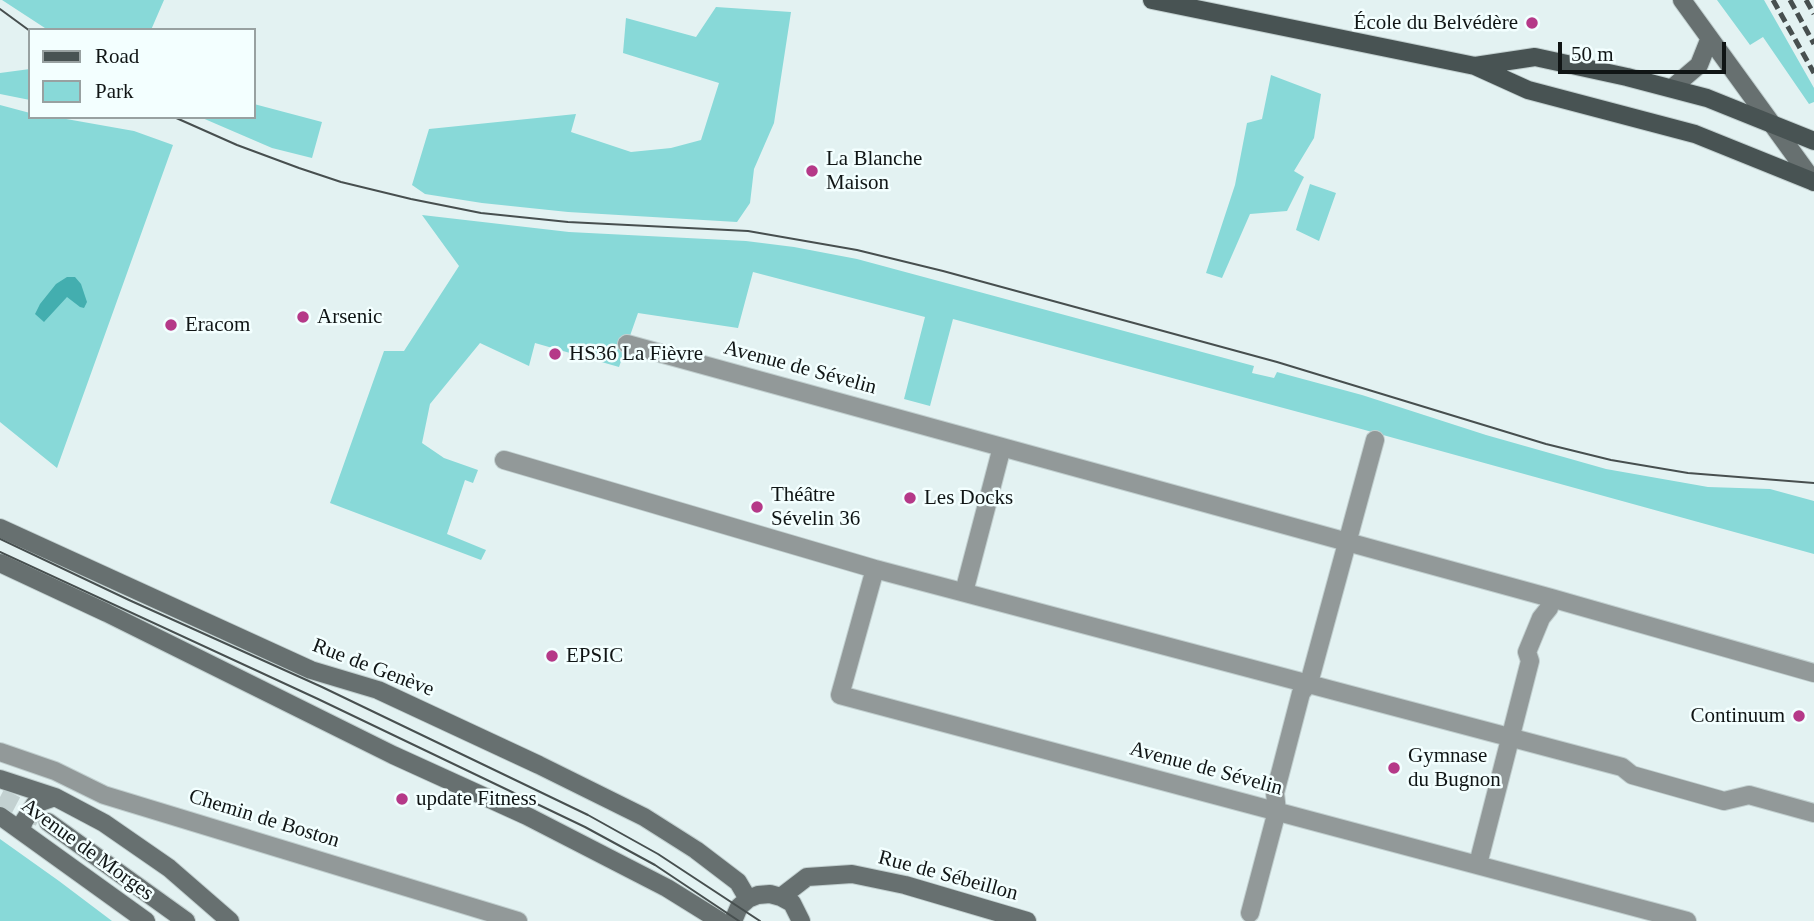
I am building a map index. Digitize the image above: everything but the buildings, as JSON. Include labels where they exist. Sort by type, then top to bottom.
[{"type":"main road","points":[[1152,0],[1475,65],[1528,90],[1695,134],[1814,182]]},
{"type":"main road","points":[[1475,65],[1535,57],[1707,98],[1814,141]]},
{"type":"street","points":[[1682,0],[1814,182]]},
{"type":"street","points":[[1672,88],[1699,65],[1709,40]]},
{"type":"street","name":"Avenue de Sévelin","points":[[627,344],[1814,673]]},
{"type":"street","points":[[1250,913],[1278,811],[1275,793],[1301,693],[1309,682],[1375,440]]},
{"type":"street","points":[[964,592],[1002,447]]},
{"type":"street","points":[[504,460],[875,569],[1622,767],[1632,775],[1724,801],[1749,795],[1814,813]]},
{"type":"street","name":"Rue de Genève","points":[[0,528],[311,670],[377,690],[644,817],[696,850],[737,882],[748,900]]},
{"type":"street","points":[[0,563],[393,755],[527,816],[667,888],[720,921]]},
{"type":"street","name":"Avenue de Sévelin","points":[[875,569],[840,695],[1687,921]]},
{"type":"street","points":[[1478,864],[1530,661],[1527,652],[1541,618],[1549,608],[1551,598]]},
{"type":"street","name":"Chemin de Boston","points":[[0,752],[55,771],[104,794],[518,921]]},
{"type":"street","name":"Avenue de Morges","points":[[0,779],[55,797],[104,823],[169,868],[230,921]]},
{"type":"street","points":[[21,830],[35,804],[55,797]]},
{"type":"street","name":"Avenue de Morges","points":[[0,816],[146,921]]},
{"type":"street","name":"Avenue de Morges","points":[[48,822],[186,921]]},
{"type":"street","name":"Rue de Sébeillon","points":[[781,897],[807,877],[852,874],[905,885],[1027,921]]},
{"type":"street","points":[[733,921],[739,907],[748,900],[758,895],[770,894],[792,904],[801,921]]},
{"type":"green space","points":[[2,0],[164,0],[152,28],[45,28]]},
{"type":"green space","points":[[1717,0],[1764,0],[1814,88],[1814,102],[1809,104],[1763,37],[1750,45]]},
{"type":"green space","points":[[716,7],[791,12],[774,123],[754,169],[750,203],[737,222],[568,212],[482,203],[425,194],[412,185],[429,129],[576,114],[571,132],[631,152],[671,148],[701,140],[719,83],[623,53],[626,18],[696,37]]},
{"type":"green space","points":[[28,69],[28,100],[0,94],[0,73]]},
{"type":"green space","points":[[1271,75],[1321,94],[1314,138],[1294,171],[1304,177],[1287,211],[1250,214],[1222,278],[1206,273],[1235,185],[1247,123],[1262,119]]},
{"type":"green space","points":[[0,105],[28,112],[28,119],[66,119],[134,131],[173,145],[57,468],[0,422]]},
{"type":"green space","points":[[256,105],[322,122],[312,158],[272,148],[205,119],[256,119]]},
{"type":"green space","points":[[1310,184],[1336,193],[1319,241],[1296,230]]},
{"type":"green space","points":[[422,215],[569,232],[746,241],[857,259],[1254,366],[1252,373],[1274,378],[1277,372],[1362,395],[1486,435],[1606,469],[1708,487],[1770,489],[1814,501],[1814,554],[953,319],[930,406],[904,399],[925,317],[753,272],[738,328],[638,313],[619,367],[535,343],[529,366],[480,343],[430,404],[422,443],[444,458],[478,470],[473,483],[465,480],[447,534],[486,550],[481,560],[330,503],[384,351],[404,351],[459,266]]},
{"type":"green space","points":[[0,839],[59,881],[112,921],[0,921]]},
{"type":"shaded area","points":[[67,277],[75,277],[81,284],[87,302],[84,308],[67,297],[44,322],[35,314],[40,304],[56,284]]},
{"type":"tunnel","points":[[0,797],[48,822]]},
{"type":"tram line","points":[[0,9],[28,30]]},
{"type":"tram line","points":[[178,119],[299,168],[341,182],[411,199],[481,213],[568,222],[748,231],[857,250],[1277,362],[1546,444],[1611,460],[1688,473],[1814,483]]},
{"type":"tram line","points":[[0,539],[322,687],[588,815],[658,854],[760,921]]},
{"type":"tram line","points":[[0,552],[318,699],[585,827],[655,865],[739,921]]},
{"type":"railway","points":[[1773,0],[1814,73]]},
{"type":"railway","points":[[1790,0],[1814,44]]},
{"type":"railway","points":[[1806,0],[1814,14]]},
{"type":"place","name":"École du Belvédère","points":[[1532,23]]},
{"type":"place","name":"La Blanche Maison","points":[[812,171]]},
{"type":"place","name":"Arsenic","points":[[303,317]]},
{"type":"place","name":"Eracom","points":[[171,325]]},
{"type":"place","name":"HS36 La Fièvre","points":[[555,354]]},
{"type":"place","name":"Les Docks","points":[[910,498]]},
{"type":"place","name":"Théâtre Sévelin 36","points":[[757,507]]},
{"type":"place","name":"EPSIC","points":[[552,656]]},
{"type":"place","name":"Continuum","points":[[1799,716]]},
{"type":"place","name":"Gymnase du Bugnon","points":[[1394,768]]},
{"type":"place","name":"update Fitness","points":[[402,799]]}]
